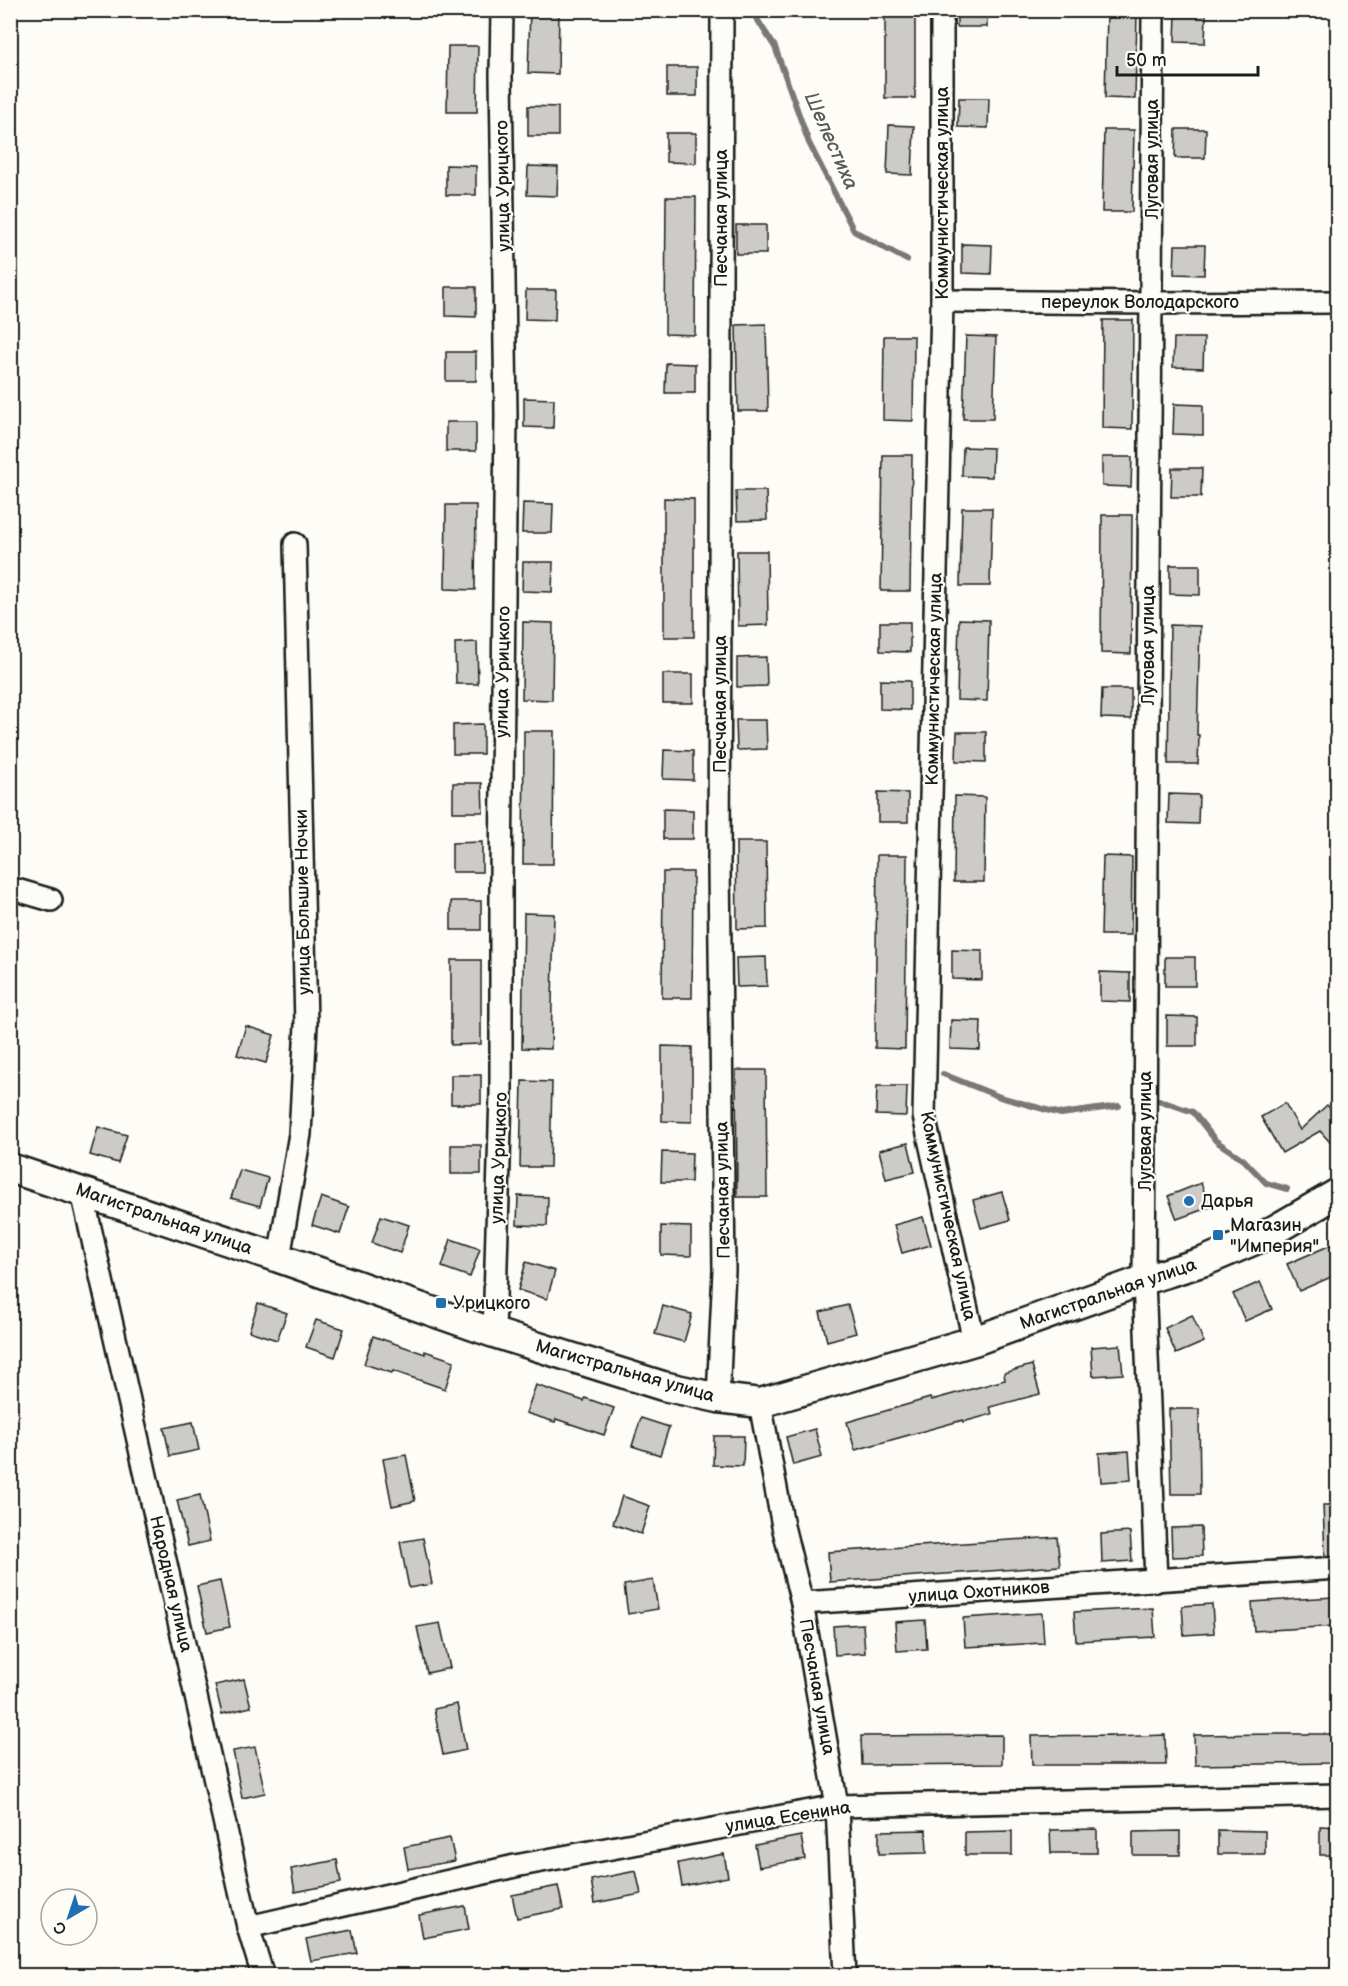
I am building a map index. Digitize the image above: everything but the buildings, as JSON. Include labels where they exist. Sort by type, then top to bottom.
[{"type":"street","name":"улица Урицкого","points":[[494,1333],[501,1093],[506,414],[502,10]]},
{"type":"street","name":"Песчаная улица","points":[[718,1398],[724,1270],[719,867],[722,10]]},
{"type":"street","name":"Коммунистическая улица","points":[[942,10],[942,301],[924,1116],[974,1341]]},
{"type":"street","name":"Луговая улица","points":[[1144,1280],[1153,10]]},
{"type":"street","name":"переулок Володарского","points":[[942,301],[1338,302]]},
{"type":"street","name":"улица Большие Ночки","points":[[279,1258],[300,1134],[306,1025],[295,544]]},
{"type":"street","points":[[10,888],[51,900]]},
{"type":"street","name":"Магистральная улица","points":[[10,1168],[494,1333],[663,1386],[718,1398],[760,1403],[974,1341],[1144,1280],[1205,1261],[1264,1236],[1338,1193]]},
{"type":"street","name":"Народная улица","points":[[82,1192],[248,1927],[263,1976]]},
{"type":"street","points":[[1144,1280],[1156,1581]]},
{"type":"street","name":"Песчаная улица","points":[[760,1403],[783,1526],[802,1603],[837,1806],[845,1976]]},
{"type":"street","name":"улица Охотников","points":[[802,1603],[1338,1568]]},
{"type":"street","name":"улица Есенина","points":[[248,1927],[515,1866],[837,1806],[1338,1795]]},
{"type":"waterway","name":"Шелестиха","points":[[751,10],[775,47],[809,143],[854,231],[907,260]]},
{"type":"waterway","points":[[943,1074],[1000,1097],[1061,1114],[1119,1106]]},
{"type":"waterway","points":[[1158,1100],[1193,1112],[1216,1141],[1244,1160],[1266,1183],[1287,1189]]},
{"type":"place","name":"Дарья","points":[[1189,1201]]},
{"type":"place","name":"Магазин \"Империя\"","points":[[1218,1235]]},
{"type":"place","name":"Урицкого","points":[[441,1303]]}]
